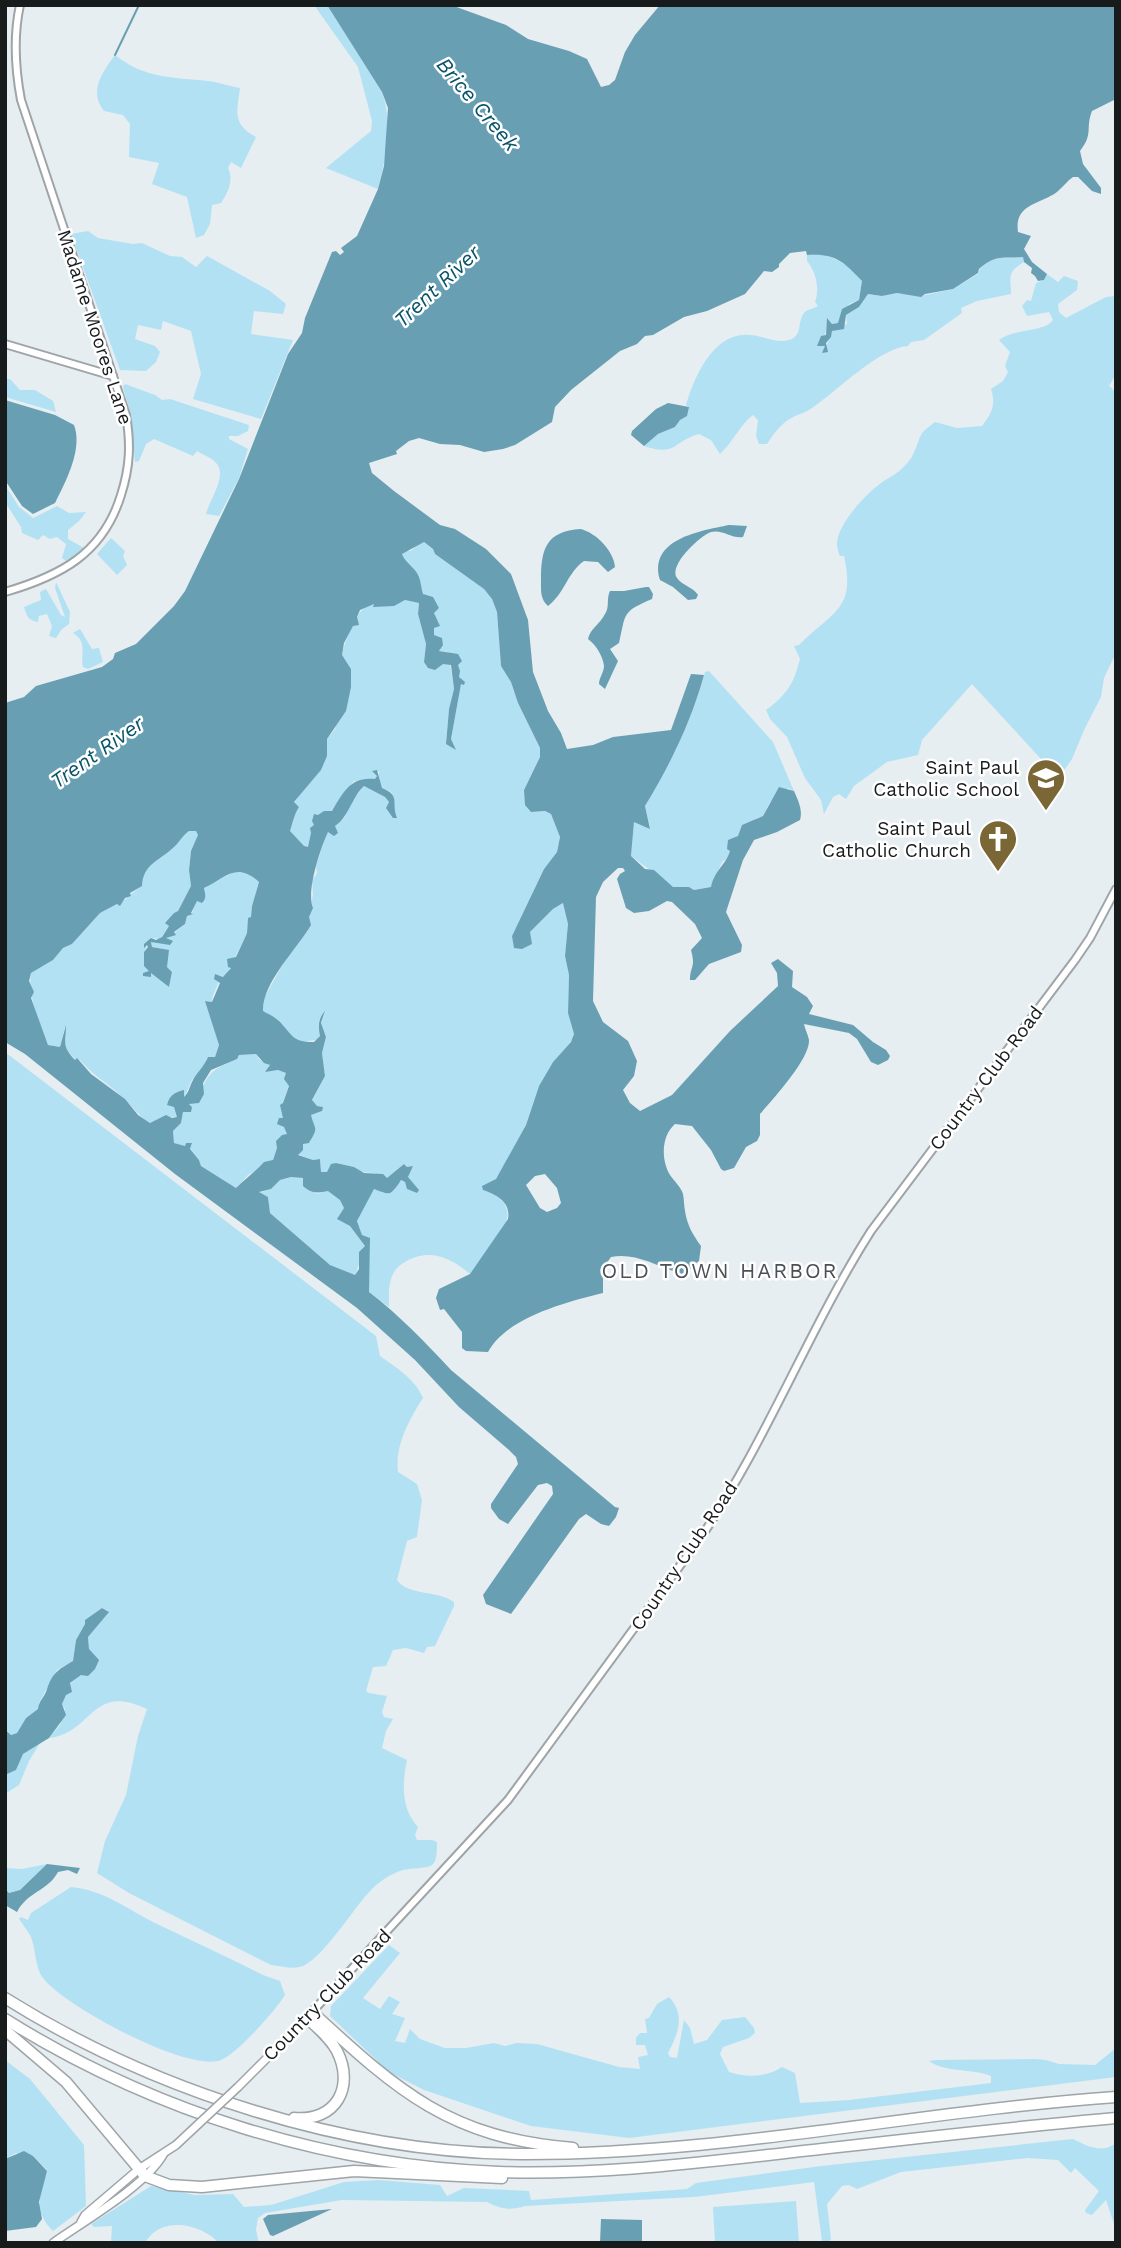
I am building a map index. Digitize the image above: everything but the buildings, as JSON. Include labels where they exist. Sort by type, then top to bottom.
[{"type":"highway","points":[[5,1998],[40,2020],[130,2066],[188,2088],[321,2130],[419,2147],[519,2154],[633,2151],[1116,2097]]},
{"type":"highway","points":[[188,2088],[297,2118],[315,2118],[329,2111],[341,2092],[342,2067],[334,2045],[310,2015]]},
{"type":"highway","points":[[310,2015],[393,2083],[423,2104],[457,2122],[533,2143],[633,2151]]},
{"type":"highway","points":[[5,2020],[122,2082],[196,2112],[273,2137],[352,2155],[435,2167],[508,2172],[586,2172],[657,2167],[1116,2118]]},
{"type":"highway","points":[[5,2031],[66,2082],[142,2172],[169,2185],[192,2188],[340,2172],[522,2179],[555,2178],[586,2172]]},
{"type":"main road","name":"Country Club Road","points":[[53,2243],[142,2172],[153,2158],[163,2155],[176,2145],[239,2088],[310,2015]]},
{"type":"street","name":"Madame Moores Lane","points":[[5,592],[38,582],[73,563],[93,546],[116,513],[128,473],[130,444],[125,415],[113,376],[21,100],[15,62],[15,36],[20,5]]},
{"type":"street","points":[[5,344],[113,376]]},
{"type":"street","name":"Country Club Road","points":[[310,2015],[500,1809],[701,1537],[729,1494],[871,1231],[1075,960],[1116,889]]},
{"type":"shaded area","points":[[314,5],[327,5],[382,92],[388,128],[378,189],[326,168],[371,131],[372,121],[358,67]]},
{"type":"shaded area","points":[[115,55],[148,73],[240,88],[238,117],[243,127],[256,137],[241,168],[231,162],[228,168],[228,191],[221,203],[212,205],[210,224],[204,235],[196,238],[187,197],[152,184],[159,163],[129,157],[130,124],[123,115],[104,111],[100,104],[97,96],[99,83]]},
{"type":"shaded area","points":[[88,231],[98,238],[142,243],[170,256],[182,257],[196,267],[207,256],[270,291],[286,304],[283,314],[254,311],[251,334],[293,340],[261,419],[193,399],[201,374],[191,331],[163,321],[161,330],[138,325],[135,339],[155,346],[160,352],[156,362],[146,371],[120,370],[71,234]]},
{"type":"shaded area","points":[[826,254],[848,266],[862,281],[859,300],[849,304],[839,323],[832,324],[828,319],[821,345],[825,346],[825,350],[832,331],[847,324],[846,315],[859,307],[868,294],[921,296],[953,289],[978,274],[981,267],[991,260],[1023,257],[1024,262],[1012,272],[1011,294],[977,301],[961,308],[962,313],[924,340],[911,342],[908,346],[884,354],[812,408],[784,423],[767,444],[759,444],[756,436],[758,420],[753,415],[720,454],[711,440],[699,434],[669,449],[644,446],[658,434],[675,427],[689,407],[686,405],[700,369],[716,348],[726,340],[738,335],[751,335],[784,341],[796,335],[804,313],[818,306],[815,302],[816,281],[807,255]]},
{"type":"shaded area","points":[[1047,274],[1058,282],[1064,276],[1078,281],[1077,290],[1058,304],[1059,312],[1066,318],[1106,297],[1116,296],[1116,374],[1109,386],[1116,392],[1116,653],[1104,678],[1101,697],[1072,759],[1065,769],[1058,773],[1052,771],[972,684],[922,740],[918,755],[887,762],[854,786],[846,799],[839,794],[833,797],[824,814],[821,800],[805,778],[787,737],[770,719],[766,710],[789,688],[795,675],[800,659],[794,646],[799,645],[831,616],[844,599],[847,574],[844,556],[840,556],[837,545],[847,519],[870,492],[906,464],[923,432],[935,422],[957,428],[982,426],[992,409],[991,389],[1003,381],[1008,372],[1005,366],[1010,352],[999,340],[1005,336],[1043,327],[1053,320],[1049,312],[1027,316],[1022,306],[1027,300],[1031,301],[1036,283],[1044,280]]},
{"type":"shaded area","points":[[5,379],[10,379],[20,390],[35,390],[53,401],[56,412],[5,397]]},
{"type":"shaded area","points":[[125,384],[162,400],[170,399],[249,425],[248,431],[238,436],[229,436],[229,439],[248,449],[239,478],[219,516],[206,514],[220,475],[220,469],[210,458],[197,451],[193,456],[154,439],[146,444],[139,461],[135,462],[130,412],[123,387]]},
{"type":"shaded area","points":[[5,485],[19,507],[33,518],[57,506],[69,513],[86,512],[68,530],[68,539],[84,548],[82,553],[69,563],[62,558],[66,544],[57,537],[50,539],[43,535],[38,540],[22,533],[5,502]]},
{"type":"shaded area","points":[[111,538],[125,551],[123,556],[127,565],[117,575],[97,554]]},
{"type":"shaded area","points":[[420,542],[424,542],[435,554],[484,589],[492,599],[497,612],[501,666],[511,682],[540,748],[540,757],[524,790],[531,812],[545,811],[551,814],[560,837],[557,852],[544,869],[512,936],[530,932],[553,909],[564,903],[568,924],[565,956],[569,975],[568,1013],[574,1034],[539,1086],[526,1125],[503,1168],[484,1190],[499,1198],[506,1207],[504,1229],[497,1240],[470,1274],[439,1256],[422,1255],[405,1262],[396,1269],[391,1278],[389,1307],[369,1292],[369,1256],[357,1221],[373,1189],[392,1192],[400,1180],[405,1182],[408,1189],[417,1193],[407,1177],[412,1166],[407,1168],[404,1164],[387,1178],[374,1173],[358,1172],[354,1167],[336,1163],[327,1172],[321,1172],[320,1159],[313,1160],[297,1154],[303,1144],[311,1141],[311,1115],[322,1111],[322,1107],[312,1101],[325,1076],[322,1053],[326,1037],[321,1024],[325,1013],[319,1020],[320,1036],[317,1040],[300,1042],[288,1034],[278,1020],[263,1012],[263,1000],[309,917],[312,881],[317,873],[316,866],[326,834],[345,817],[349,805],[364,786],[385,797],[389,802],[387,808],[396,818],[393,795],[382,788],[379,771],[373,772],[377,776],[376,779],[354,781],[332,811],[318,816],[309,847],[304,847],[290,831],[299,807],[294,803],[325,760],[327,739],[335,729],[351,669],[342,656],[343,650],[356,618],[366,606],[395,604],[405,600],[419,603],[418,614],[426,644],[424,662],[450,664],[454,689],[446,743],[455,749],[451,739],[461,683],[464,684],[448,652],[439,651],[434,628],[439,623],[434,612],[439,608],[423,594],[402,554],[411,551]]},
{"type":"shaded area","points":[[56,582],[70,612],[69,624],[56,638],[49,636],[52,626],[47,614],[39,616],[38,622],[28,618],[24,607],[41,600],[40,592],[46,589],[61,615],[65,617],[55,588]]},
{"type":"shaded area","points":[[80,629],[92,649],[99,648],[103,662],[88,669],[83,667],[80,640],[73,633]]},
{"type":"shaded area","points":[[709,671],[773,742],[794,791],[788,788],[770,802],[763,816],[757,818],[738,836],[711,887],[694,890],[689,887],[673,887],[631,856],[634,821],[650,828],[645,806],[679,741],[705,672]]},
{"type":"shaded area","points":[[189,831],[196,831],[199,835],[191,851],[191,886],[178,911],[166,923],[169,926],[160,939],[151,938],[144,952],[145,966],[169,987],[172,972],[167,967],[163,949],[152,947],[151,942],[169,941],[166,938],[176,934],[174,933],[185,924],[187,916],[192,914],[202,891],[215,882],[239,870],[259,882],[251,917],[248,919],[247,933],[227,974],[223,977],[219,975],[212,1002],[206,1001],[219,1045],[215,1057],[208,1057],[201,1071],[192,1080],[184,1098],[184,1091],[174,1107],[178,1117],[164,1117],[150,1123],[68,1052],[65,1045],[65,1027],[60,1047],[48,1045],[33,1000],[31,973],[72,944],[100,913],[123,901],[141,886],[148,868]]},
{"type":"shaded area","points":[[5,1052],[376,1336],[380,1356],[410,1380],[423,1398],[408,1424],[399,1452],[398,1472],[417,1484],[422,1500],[417,1537],[407,1541],[397,1580],[416,1591],[447,1598],[454,1602],[454,1606],[435,1646],[427,1647],[424,1653],[406,1648],[393,1650],[386,1666],[373,1667],[366,1691],[387,1696],[382,1712],[384,1717],[393,1719],[386,1731],[382,1748],[407,1760],[404,1796],[408,1812],[418,1827],[415,1835],[417,1840],[437,1842],[436,1858],[428,1867],[399,1871],[380,1882],[320,1953],[303,1966],[291,1968],[271,1965],[129,1893],[97,1873],[105,1841],[126,1795],[138,1736],[147,1709],[129,1702],[114,1701],[103,1705],[75,1728],[49,1738],[60,1725],[65,1709],[62,1704],[70,1684],[81,1674],[89,1649],[88,1637],[108,1611],[102,1608],[85,1620],[76,1640],[73,1661],[57,1670],[39,1703],[39,1709],[26,1718],[17,1733],[10,1735],[5,1730]]},
{"type":"shaded area","points":[[256,1054],[271,1066],[266,1072],[278,1070],[286,1073],[286,1082],[289,1085],[283,1103],[284,1118],[278,1123],[288,1135],[277,1148],[273,1160],[248,1175],[236,1188],[201,1166],[190,1149],[192,1144],[185,1146],[174,1143],[173,1131],[181,1123],[183,1112],[192,1107],[189,1104],[199,1099],[212,1073],[237,1059],[239,1055]]},
{"type":"shaded area","points":[[291,1177],[303,1178],[317,1194],[328,1190],[341,1200],[344,1208],[338,1219],[350,1226],[365,1246],[355,1276],[330,1265],[270,1213],[268,1197],[258,1193]]},
{"type":"shaded area","points":[[40,1743],[19,1785],[5,1794],[5,1775],[16,1770],[23,1754]]},
{"type":"shaded area","points":[[47,1864],[20,1890],[9,1893],[5,1889],[5,1868],[22,1869]]},
{"type":"shaded area","points":[[71,1887],[105,1896],[155,1923],[280,1981],[285,1995],[246,2041],[221,2060],[205,2061],[182,2057],[127,2034],[100,2020],[55,1990],[38,1969],[31,1937],[19,1919],[21,1917],[28,1920],[31,1913]]},
{"type":"shaded area","points":[[389,1945],[400,1953],[363,1998],[380,2009],[389,1996],[400,2002],[392,2014],[405,2018],[395,2041],[405,2043],[410,2029],[420,2039],[445,2048],[466,2048],[494,2043],[505,2046],[516,2043],[537,2044],[619,2067],[640,2069],[638,2057],[648,2055],[645,2045],[636,2045],[636,2038],[640,2033],[647,2033],[645,2019],[649,2018],[657,2004],[669,1997],[679,2018],[675,2039],[668,2053],[670,2057],[677,2058],[684,2020],[690,2028],[694,2044],[707,2040],[722,2020],[745,2017],[755,2033],[749,2038],[723,2047],[720,2054],[729,2072],[756,2075],[770,2073],[782,2067],[795,2073],[800,2103],[849,2100],[991,2083],[991,2076],[943,2067],[929,2061],[936,2060],[1035,2059],[1059,2064],[1095,2065],[1116,2048],[1116,2077],[629,2138],[531,2126],[424,2090],[389,2072],[330,2016],[331,2006]]},
{"type":"shaded area","points":[[5,2060],[30,2079],[84,2145],[86,2206],[53,2231],[43,2217],[40,2203],[47,2170],[33,2156],[16,2153],[5,2159]]},
{"type":"shaded area","points":[[1073,2139],[1100,2148],[1116,2143],[1116,2230],[1106,2200],[1092,2215],[1086,2213],[1085,2210],[1099,2191],[1075,2168],[1071,2173],[1058,2160],[1028,2158],[901,2172],[857,2189],[849,2185],[842,2186],[827,2204],[831,2239],[828,2243],[822,2241],[814,2182],[694,2197],[510,2209],[487,2202],[342,2200],[265,2213],[258,2218],[256,2230],[259,2243],[219,2243],[192,2227],[170,2225],[160,2228],[145,2243],[111,2243],[112,2226],[94,2227],[91,2224],[151,2186],[195,2195],[233,2194],[244,2207],[271,2205],[344,2182],[379,2180],[440,2185],[447,2196],[464,2188],[529,2191],[531,2200],[687,2189],[696,2183],[821,2166]]},
{"type":"shaded area","points":[[796,2201],[799,2243],[715,2243],[713,2207]]},
{"type":"water","points":[[327,5],[451,5],[506,25],[528,39],[587,59],[601,87],[615,80],[625,52],[635,35],[660,5],[1116,5],[1116,99],[1092,111],[1087,140],[1080,151],[1083,164],[1101,188],[1101,194],[1092,191],[1078,177],[1073,177],[1057,192],[1024,210],[1018,223],[1018,232],[1031,236],[1024,249],[1032,262],[1047,274],[1044,280],[1038,281],[1023,257],[1004,258],[990,261],[979,269],[978,273],[953,289],[921,297],[897,293],[882,296],[868,294],[859,307],[846,315],[844,329],[832,331],[826,343],[828,352],[822,353],[825,346],[817,346],[821,336],[826,335],[827,318],[832,324],[838,323],[842,309],[859,300],[862,281],[844,263],[832,257],[807,255],[806,251],[790,253],[772,272],[764,271],[745,294],[707,311],[684,317],[620,351],[571,390],[555,407],[552,422],[515,445],[484,452],[419,438],[409,441],[396,451],[397,454],[369,463],[372,473],[394,491],[440,525],[455,529],[486,549],[511,574],[528,620],[533,672],[567,749],[593,745],[613,737],[671,730],[691,674],[704,675],[679,743],[645,806],[650,829],[634,822],[631,856],[645,869],[654,870],[673,887],[689,887],[694,890],[711,887],[730,851],[727,849],[728,840],[738,836],[742,825],[763,816],[779,787],[794,791],[797,798],[800,820],[754,840],[743,860],[726,912],[742,945],[741,952],[709,964],[695,980],[690,980],[693,964],[691,950],[702,938],[695,924],[672,902],[667,901],[649,911],[634,913],[626,908],[617,879],[625,871],[623,868],[618,868],[603,882],[596,897],[593,1001],[603,1022],[628,1041],[637,1061],[634,1076],[623,1090],[630,1103],[640,1111],[672,1095],[730,1031],[778,986],[777,973],[771,963],[778,959],[793,971],[792,987],[807,997],[813,1006],[809,1014],[853,1025],[890,1056],[878,1065],[871,1062],[857,1039],[849,1033],[804,1024],[809,1040],[808,1048],[789,1079],[760,1114],[760,1135],[757,1141],[746,1147],[734,1168],[724,1171],[721,1169],[711,1150],[692,1126],[675,1124],[667,1135],[664,1148],[667,1169],[682,1191],[687,1221],[701,1246],[699,1261],[694,1267],[682,1274],[638,1258],[611,1257],[603,1268],[603,1293],[556,1306],[523,1320],[509,1329],[488,1352],[466,1351],[462,1348],[462,1332],[444,1309],[440,1310],[436,1298],[439,1289],[470,1274],[508,1219],[505,1204],[498,1197],[483,1190],[482,1186],[496,1179],[526,1125],[539,1086],[574,1034],[568,1013],[569,975],[565,956],[568,924],[563,903],[530,932],[532,944],[522,949],[514,948],[512,936],[544,869],[557,852],[560,837],[551,814],[545,811],[531,812],[525,805],[524,790],[540,757],[540,748],[511,682],[501,666],[497,612],[492,599],[484,589],[435,554],[424,542],[402,554],[420,579],[423,594],[433,597],[439,608],[434,613],[440,626],[434,628],[434,635],[442,638],[443,645],[439,651],[458,654],[462,661],[458,665],[459,677],[465,682],[464,685],[461,684],[451,739],[456,750],[446,744],[454,689],[451,665],[443,664],[435,670],[428,668],[424,662],[426,644],[418,614],[419,603],[405,600],[394,606],[373,607],[374,604],[360,610],[357,617],[359,625],[353,626],[344,643],[342,655],[351,669],[351,687],[346,711],[327,739],[327,756],[321,770],[294,802],[299,807],[290,831],[308,847],[314,814],[332,811],[349,787],[360,780],[375,779],[377,776],[372,771],[377,770],[382,788],[394,797],[397,818],[393,818],[386,808],[389,802],[385,797],[364,786],[335,826],[338,833],[334,836],[328,832],[313,881],[313,908],[309,917],[311,925],[274,978],[264,1000],[263,1011],[297,1039],[314,1042],[320,1036],[319,1023],[325,1011],[321,1023],[326,1037],[322,1053],[325,1076],[312,1100],[317,1106],[323,1107],[322,1111],[311,1115],[315,1131],[309,1143],[303,1144],[303,1150],[298,1155],[313,1160],[320,1159],[321,1172],[327,1172],[331,1164],[336,1163],[354,1167],[364,1173],[383,1174],[387,1178],[404,1164],[407,1167],[413,1166],[408,1177],[419,1190],[417,1193],[407,1189],[405,1182],[401,1180],[389,1193],[374,1189],[357,1221],[362,1235],[370,1238],[369,1292],[391,1310],[451,1370],[619,1508],[609,1526],[586,1514],[579,1519],[511,1614],[486,1604],[483,1595],[553,1494],[552,1486],[547,1483],[538,1485],[508,1524],[499,1519],[491,1504],[518,1464],[516,1457],[509,1450],[459,1407],[415,1360],[357,1308],[175,1174],[25,1054],[5,1042],[5,703],[24,697],[36,686],[102,667],[113,659],[115,653],[136,644],[174,606],[185,591],[239,479],[288,354],[302,333],[305,318],[332,252],[336,251],[340,255],[344,252],[341,248],[357,236],[378,189],[384,166],[388,108],[382,92]],"holes":[[[189,831],[196,831],[198,835],[191,851],[189,870],[191,886],[178,911],[165,923],[169,926],[162,937],[156,940],[151,938],[144,944],[144,948],[147,945],[148,947],[144,952],[144,966],[149,971],[143,973],[143,976],[151,977],[151,973],[169,987],[172,972],[167,967],[169,950],[152,947],[151,942],[170,945],[173,941],[166,938],[176,935],[174,932],[185,924],[187,916],[193,914],[191,913],[197,901],[204,901],[204,888],[225,876],[244,873],[259,882],[251,917],[248,918],[247,933],[236,957],[227,959],[228,967],[231,968],[223,977],[215,974],[214,979],[220,983],[212,1002],[205,1001],[219,1045],[215,1057],[208,1057],[184,1097],[184,1090],[169,1099],[167,1105],[174,1107],[177,1117],[166,1115],[150,1123],[138,1115],[125,1099],[91,1074],[77,1058],[75,1060],[65,1044],[66,1025],[60,1047],[48,1045],[31,998],[34,992],[29,981],[31,973],[72,944],[100,913],[117,904],[120,906],[125,898],[131,896],[130,893],[142,886],[149,868]],[[256,1054],[264,1063],[270,1065],[265,1072],[278,1070],[286,1073],[284,1079],[289,1086],[280,1105],[283,1118],[279,1118],[277,1124],[284,1127],[287,1134],[276,1141],[273,1160],[264,1162],[236,1188],[201,1166],[190,1149],[192,1143],[186,1143],[185,1146],[174,1143],[173,1131],[181,1123],[183,1112],[191,1112],[192,1107],[189,1104],[199,1103],[204,1094],[203,1083],[211,1070],[237,1059],[239,1055]],[[545,1174],[557,1188],[561,1203],[557,1208],[547,1212],[540,1208],[526,1185],[535,1176]],[[303,1178],[303,1186],[309,1190],[328,1191],[340,1200],[344,1208],[337,1219],[350,1226],[365,1246],[359,1252],[359,1269],[355,1275],[330,1265],[270,1213],[268,1197],[259,1192],[271,1189],[280,1180]]]},
{"type":"water","points":[[5,400],[55,415],[74,425],[75,454],[64,485],[55,503],[33,514],[22,506],[5,480]]},
{"type":"water","points":[[668,403],[689,407],[687,416],[675,427],[658,434],[644,446],[631,435],[632,431],[656,409]]},
{"type":"water","points":[[729,525],[747,526],[743,537],[711,532],[693,545],[677,566],[677,578],[696,592],[696,599],[688,600],[660,580],[658,566],[669,546],[691,534]]},
{"type":"water","points":[[581,529],[593,534],[603,544],[615,567],[608,572],[598,562],[584,561],[548,606],[541,591],[544,551],[560,533]]},
{"type":"water","points":[[649,587],[653,594],[652,599],[626,615],[619,643],[610,649],[618,661],[605,689],[599,684],[603,662],[599,651],[588,639],[589,635],[603,618],[610,591]]},
{"type":"water","points":[[102,1608],[109,1612],[88,1637],[89,1649],[99,1660],[95,1669],[88,1676],[81,1675],[70,1683],[72,1692],[66,1695],[62,1704],[66,1715],[49,1738],[23,1754],[16,1770],[5,1775],[5,1730],[11,1735],[17,1733],[26,1718],[38,1709],[54,1675],[73,1661],[76,1640],[85,1620]]},
{"type":"water","points":[[47,1864],[80,1868],[77,1874],[68,1870],[58,1872],[17,1912],[5,1905],[5,1889],[9,1893],[20,1890]]},
{"type":"water","points":[[24,2151],[33,2156],[47,2171],[39,2202],[42,2219],[36,2227],[5,2231],[5,2159]]},
{"type":"water","points":[[332,2209],[273,2236],[263,2219],[268,2215]]},
{"type":"water","points":[[601,2219],[642,2220],[642,2243],[600,2243]]},
{"type":"waterway","points":[[115,55],[139,5]]},
{"type":"place","name":"Saint Paul Catholic School","points":[[1046,812]]},
{"type":"place","name":"Saint Paul Catholic Church","points":[[998,873]]},
{"type":"district","name":"OLD TOWN HARBOR","points":[[720,1270]]},
{"type":"water label","name":"Brice Creek","points":[[478,104]]},
{"type":"water label","name":"Trent River","points":[[437,286]]},
{"type":"water label","name":"Trent River","points":[[97,752]]}]
